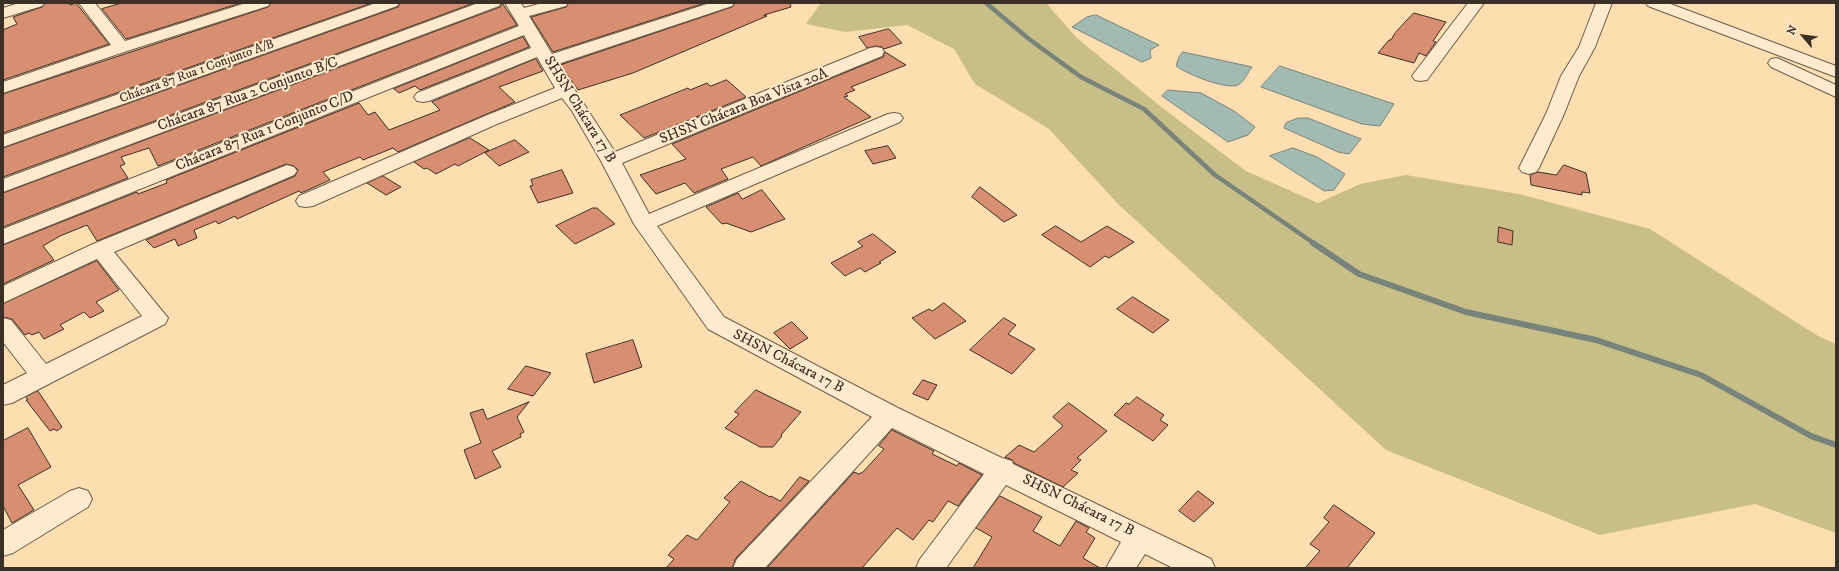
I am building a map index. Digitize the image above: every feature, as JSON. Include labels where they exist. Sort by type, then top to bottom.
[{"type":"street","points":[[3,13],[36,3]]},
{"type":"street","points":[[87,3],[121,47]]},
{"type":"street","name":"Chácara 87 Rua 1 Conjunto A/B","points":[[3,141],[391,3]]},
{"type":"street","name":"Chácara 87 Rua 2 Conjunto B/C","points":[[3,186],[493,3]]},
{"type":"street","name":"Chácara 87 Rua 1 Conjunto C/D","points":[[3,237],[238,142],[520,15],[560,3]]},
{"type":"street","points":[[423,97],[545,55],[726,3]]},
{"type":"street","points":[[1421,76],[1476,3]]},
{"type":"street","points":[[1529,168],[1555,114],[1570,76],[1587,47],[1604,3]]},
{"type":"street","points":[[1654,3],[1836,72]]},
{"type":"street","points":[[3,88],[121,47],[257,4]]},
{"type":"street","name":"SHSN Chácara 17 B","points":[[520,15],[565,90],[580,110],[611,161],[644,224],[716,324],[890,414],[1201,568]]},
{"type":"street","points":[[1688,16],[1836,92]]},
{"type":"street","name":"SHSN Chácara Boa Vista 20A","points":[[611,161],[876,52]]},
{"type":"street","points":[[306,201],[491,120],[565,90]]},
{"type":"street","points":[[644,224],[894,118]]},
{"type":"street","points":[[3,295],[100,249],[287,171]]},
{"type":"street","points":[[3,396],[157,318],[135,294],[100,249]]},
{"type":"street","points":[[3,326],[42,376]]},
{"type":"street","points":[[747,568],[890,414]]},
{"type":"street","points":[[930,568],[1003,469]]},
{"type":"street","points":[[3,544],[79,499]]},
{"type":"street","points":[[1120,568],[1140,537]]},
{"type":"shaded area","points":[[821,3],[1046,3],[1077,38],[1160,106],[1246,171],[1318,203],[1360,184],[1406,175],[1519,194],[1650,229],[1818,336],[1836,344],[1836,533],[1755,504],[1600,535],[1386,450],[1118,204],[1049,129],[975,84],[954,49],[907,25],[845,32],[806,24]]},
{"type":"water","points":[[1096,15],[1159,45],[1150,50],[1151,58],[1142,62],[1072,27],[1087,17]]},
{"type":"water","points":[[1183,52],[1252,67],[1240,84],[1232,86],[1225,85],[1197,77],[1176,66],[1179,57]]},
{"type":"water","points":[[1280,66],[1394,104],[1380,126],[1362,124],[1261,87]]},
{"type":"water","points":[[1168,90],[1201,93],[1234,111],[1255,127],[1248,135],[1228,142],[1162,96]]},
{"type":"water","points":[[1298,118],[1308,118],[1361,139],[1349,154],[1338,152],[1284,128],[1286,123]]},
{"type":"water","points":[[1293,148],[1317,157],[1345,174],[1334,190],[1324,191],[1270,156]]},
{"type":"building","points":[[45,3],[69,3],[70,5],[76,3],[109,44],[3,80],[3,30],[17,24],[13,17],[42,7]]},
{"type":"building","points":[[122,3],[241,3],[126,39],[102,9]]},
{"type":"building","points":[[271,3],[372,3],[3,133],[3,94],[268,7]]},
{"type":"building","points":[[400,3],[474,3],[3,177],[3,148],[398,7]]},
{"type":"building","points":[[502,3],[517,25],[158,166],[149,148],[121,157],[125,164],[120,166],[128,178],[3,227],[3,193],[500,7]]},
{"type":"building","points":[[569,3],[705,3],[553,52],[531,17],[566,7]]},
{"type":"building","points":[[735,3],[790,3],[791,7],[764,15],[767,16],[633,73],[578,90],[560,65],[732,7]]},
{"type":"building","points":[[1414,13],[1446,22],[1433,41],[1436,42],[1426,56],[1419,53],[1414,63],[1378,53],[1389,40],[1391,40],[1395,33]]},
{"type":"building","points":[[889,29],[902,43],[884,49],[876,46],[867,48],[859,37]]},
{"type":"building","points":[[523,37],[529,47],[420,90],[415,86],[399,93],[394,89]]},
{"type":"building","points":[[885,52],[906,65],[851,87],[855,90],[845,94],[848,96],[844,97],[871,117],[761,166],[753,157],[721,169],[728,179],[694,193],[685,183],[656,194],[640,175],[686,159],[672,144],[883,57]]},
{"type":"building","points":[[536,59],[543,71],[499,87],[515,102],[398,152],[393,148],[363,160],[360,157],[323,172],[330,180],[301,193],[299,191],[237,219],[235,216],[218,224],[216,221],[194,230],[197,238],[178,246],[175,239],[154,248],[146,240],[295,176],[298,170],[294,166],[286,164],[97,241],[87,225],[60,236],[43,246],[54,260],[3,284],[3,245],[137,192],[138,194],[167,183],[166,180],[359,103],[368,115],[375,112],[389,130],[440,110],[432,102]]},
{"type":"building","points":[[727,80],[746,97],[644,138],[620,115],[688,88],[690,90],[707,83],[710,86]]},
{"type":"building","points":[[470,138],[489,150],[458,166],[455,164],[436,174],[427,168],[424,169],[414,162]]},
{"type":"building","points":[[515,140],[529,152],[499,166],[485,153]]},
{"type":"building","points":[[888,146],[896,158],[873,164],[865,151]]},
{"type":"building","points":[[1564,165],[1586,173],[1590,193],[1582,192],[1582,195],[1531,185],[1530,175],[1538,172],[1556,175]]},
{"type":"building","points":[[562,170],[573,193],[538,203],[530,186],[533,185],[531,180]]},
{"type":"building","points":[[383,176],[401,187],[386,195],[367,183]]},
{"type":"building","points":[[980,187],[1017,215],[1004,222],[972,197]]},
{"type":"building","points":[[762,190],[785,219],[751,232],[726,223],[722,224],[706,207],[738,193],[742,199]]},
{"type":"building","points":[[593,208],[597,208],[615,224],[575,244],[556,226]]},
{"type":"building","points":[[1056,226],[1081,242],[1107,226],[1134,242],[1109,258],[1105,256],[1090,267],[1042,235]]},
{"type":"building","points":[[1499,227],[1513,231],[1512,245],[1498,242]]},
{"type":"building","points":[[873,234],[896,252],[865,272],[860,268],[845,276],[831,263],[863,246],[858,242]]},
{"type":"building","points":[[97,261],[119,290],[96,302],[104,311],[90,318],[84,312],[60,325],[64,329],[44,339],[39,332],[32,335],[29,333],[25,335],[12,319],[3,317],[3,304]]},
{"type":"building","points":[[1133,297],[1169,320],[1153,333],[1117,309]]},
{"type":"building","points":[[944,303],[966,321],[935,339],[912,318],[929,309],[932,311]]},
{"type":"building","points":[[1004,318],[1016,325],[1008,334],[1035,349],[1012,374],[970,350]]},
{"type":"building","points":[[792,322],[808,338],[790,349],[774,333]]},
{"type":"building","points":[[633,340],[642,367],[594,383],[586,354]]},
{"type":"building","points":[[526,366],[551,373],[533,396],[508,389]]},
{"type":"building","points":[[923,380],[937,385],[928,400],[913,394]]},
{"type":"building","points":[[756,390],[801,412],[781,435],[782,436],[773,447],[760,447],[725,428],[739,414],[735,412]]},
{"type":"building","points":[[38,391],[62,427],[57,431],[54,429],[50,431],[26,400],[28,400],[26,397]]},
{"type":"building","points":[[1137,397],[1164,415],[1160,420],[1168,425],[1153,441],[1114,415],[1126,403],[1129,404]]},
{"type":"building","points":[[529,402],[517,417],[524,432],[520,434],[521,437],[492,451],[501,467],[475,479],[464,450],[481,443],[470,413],[483,409],[487,419]]},
{"type":"building","points":[[1069,403],[1107,431],[1077,458],[1081,460],[1071,470],[1078,473],[1063,487],[1005,457],[1019,445],[1034,452],[1063,426],[1053,417]]},
{"type":"building","points":[[28,428],[51,467],[18,485],[34,510],[12,523],[3,506],[3,441]]},
{"type":"building","points":[[892,430],[934,451],[932,454],[957,466],[959,463],[982,475],[958,506],[948,501],[933,522],[929,520],[913,540],[897,528],[862,568],[767,568],[854,472],[859,474],[863,472],[884,449],[879,446]]},
{"type":"building","points":[[800,477],[809,481],[736,558],[732,568],[666,568],[674,559],[668,555],[687,535],[697,540],[730,502],[724,498],[741,481],[780,501]]},
{"type":"building","points":[[1198,491],[1214,503],[1194,522],[1179,511]]},
{"type":"building","points":[[1000,496],[1042,517],[1033,531],[1060,546],[1076,521],[1089,528],[1086,532],[1095,538],[1083,558],[1100,568],[973,568],[992,537],[976,528]]},
{"type":"building","points":[[1334,505],[1375,533],[1347,568],[1305,568],[1320,551],[1310,544],[1329,522],[1324,518]]},
{"type":"waterway","points":[[986,3],[1029,39],[1081,77],[1144,109],[1215,175],[1315,244]]},
{"type":"waterway","points":[[1313,243],[1359,274],[1466,312],[1596,340],[1701,375],[1811,436],[1836,445]]}]
